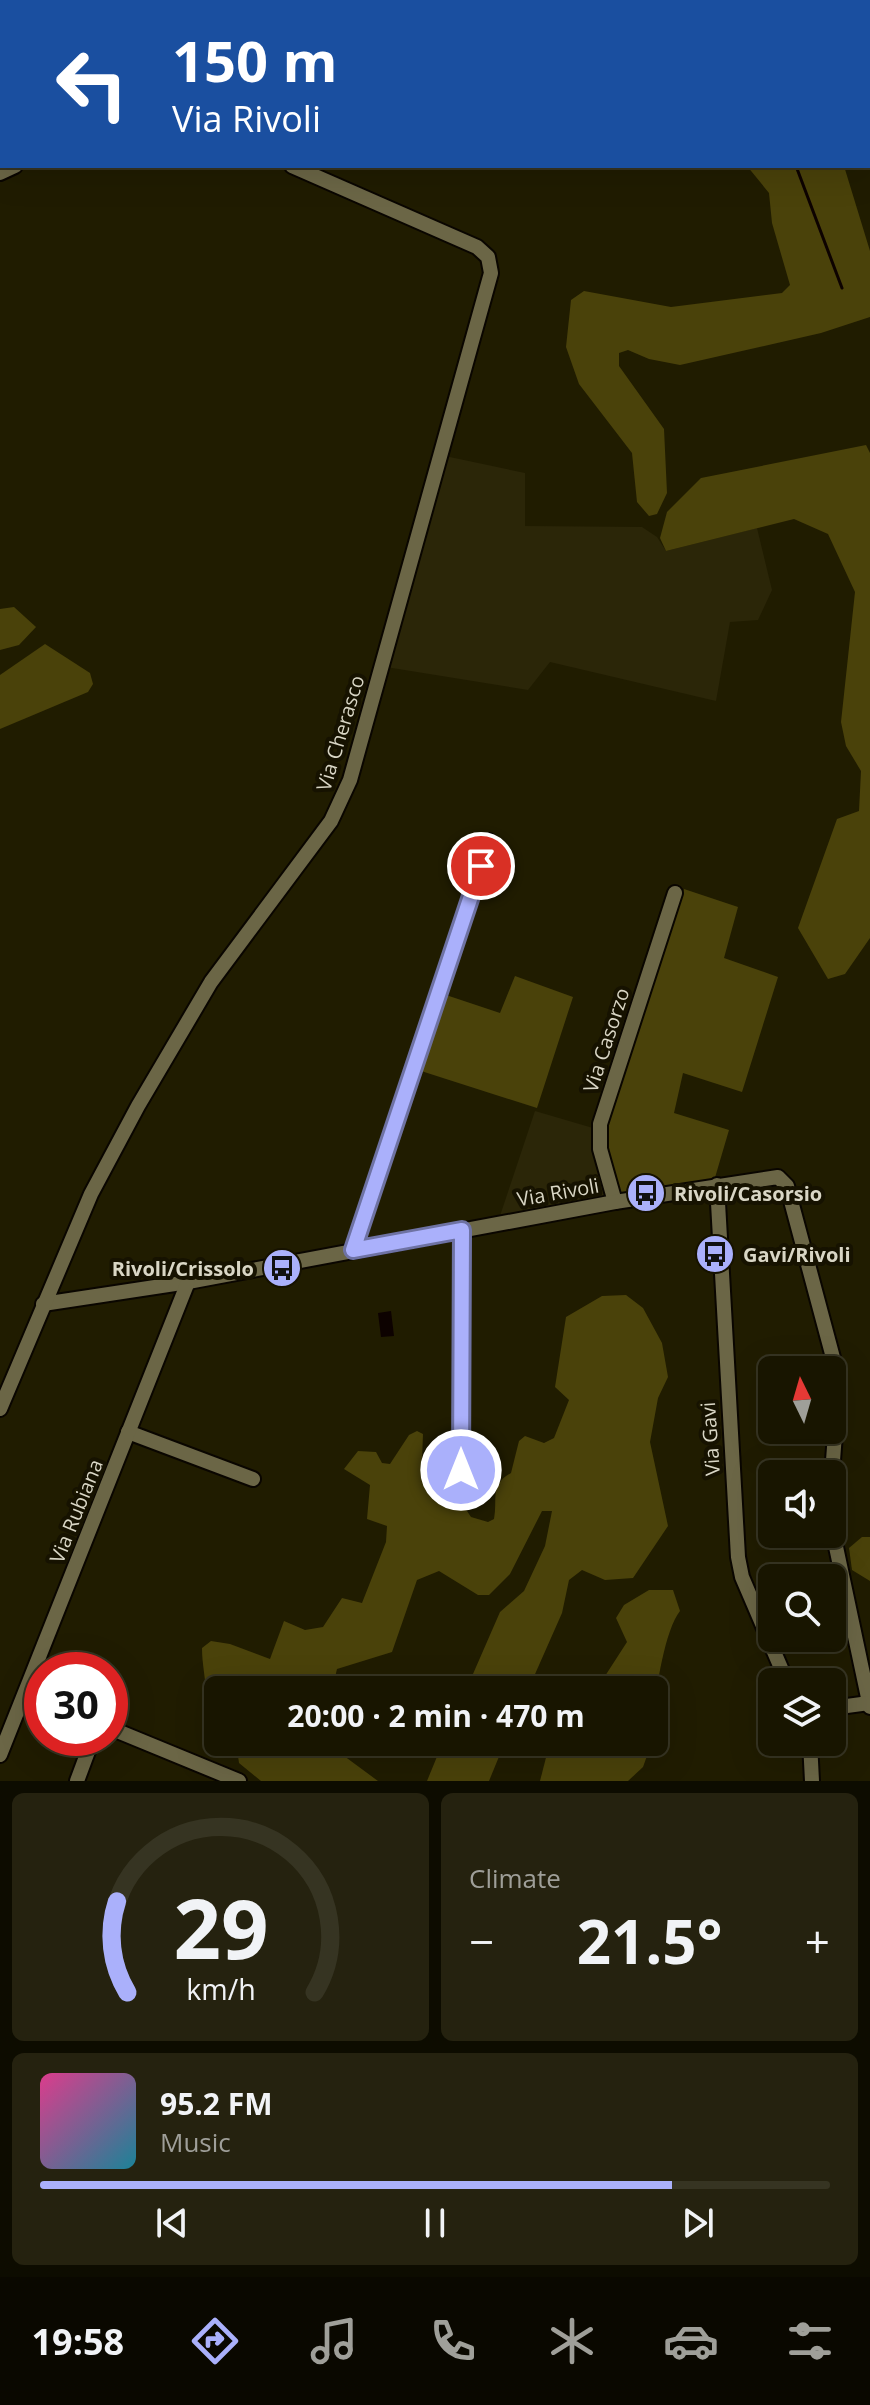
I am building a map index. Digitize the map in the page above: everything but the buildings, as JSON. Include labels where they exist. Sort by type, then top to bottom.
[{"type":"street","name":"Via Cherasco","points":[[0,1409],[91,1194],[145,1094],[211,982],[331,821],[350,780],[491,273],[488,257],[477,247],[297,168]]},
{"type":"street","points":[[353,1250],[489,841]]},
{"type":"street","name":"Via Casorzo","points":[[615,1202],[600,1149],[600,1124],[675,893]]},
{"type":"street","name":"Via Rivoli","points":[[43,1304],[188,1282],[615,1202],[774,1177],[787,1186],[839,1380],[833,1460]]},
{"type":"street","name":"Via Gavi","points":[[717,1185],[738,1557],[742,1577],[781,1668]]},
{"type":"street","points":[[461,1470],[462,1230]]},
{"type":"street","name":"Via Rubiana","points":[[0,1755],[188,1282]]},
{"type":"street","points":[[128,1432],[253,1479]]},
{"type":"street","points":[[836,1548],[869,1705],[846,1707]]},
{"type":"street","points":[[128,1735],[239,1781]]},
{"type":"street","points":[[77,1781],[86,1756]]},
{"type":"street","points":[[811,1756],[812,1781]]},
{"type":"shaded area","points":[[749,168],[845,168],[870,251],[870,317],[821,333],[680,365],[649,359],[628,350],[619,353],[619,366],[664,429],[667,493],[657,514],[649,516],[637,502],[632,453],[579,384],[566,347],[571,300],[584,291],[671,307],[782,293],[790,285],[772,223],[769,193]]},
{"type":"shaded area","points":[[866,445],[870,453],[870,938],[845,974],[828,979],[798,928],[837,819],[859,811],[861,771],[846,746],[841,722],[855,592],[828,534],[794,519],[666,551],[660,538],[667,512],[701,478]]},
{"type":"shaded area","points":[[445,456],[525,473],[525,526],[642,527],[657,537],[666,551],[757,528],[772,590],[758,620],[730,622],[716,701],[550,662],[528,690],[386,667]]},
{"type":"shaded area","points":[[14,607],[36,627],[19,645],[0,650],[0,609]]},
{"type":"shaded area","points":[[45,644],[90,673],[93,684],[88,692],[0,729],[0,675]]},
{"type":"shaded area","points":[[684,889],[738,907],[724,958],[778,977],[742,1092],[683,1073],[674,1113],[729,1130],[714,1181],[620,1195],[604,1137]]},
{"type":"shaded area","points":[[515,976],[573,997],[537,1108],[418,1070],[443,994],[500,1013]]},
{"type":"shaded area","points":[[535,1111],[593,1128],[609,1198],[499,1219]]},
{"type":"shaded area","points":[[626,1295],[643,1308],[662,1343],[668,1377],[658,1398],[650,1442],[668,1526],[633,1578],[605,1580],[582,1570],[569,1580],[562,1613],[534,1676],[472,1676],[500,1612],[524,1591],[545,1546],[552,1511],[542,1511],[510,1574],[489,1595],[478,1595],[439,1571],[417,1580],[392,1652],[337,1669],[335,1676],[205,1676],[202,1648],[211,1641],[230,1644],[270,1659],[284,1621],[305,1630],[323,1627],[342,1598],[362,1603],[386,1542],[387,1526],[367,1519],[370,1485],[344,1469],[358,1451],[376,1452],[382,1463],[390,1464],[409,1435],[417,1431],[423,1434],[422,1461],[472,1468],[484,1477],[483,1486],[466,1489],[461,1502],[471,1517],[488,1522],[494,1519],[497,1488],[511,1473],[519,1441],[525,1436],[544,1443],[554,1438],[569,1400],[555,1387],[566,1317],[602,1296]]},
{"type":"shaded area","points":[[391,1311],[394,1336],[381,1337],[378,1313]]},
{"type":"shaded area","points":[[862,1537],[870,1537],[870,1581],[852,1570],[849,1548]]},
{"type":"shaded area","points":[[649,1590],[673,1590],[680,1611],[670,1631],[659,1676],[605,1676],[627,1642],[616,1618],[624,1605]]},
{"type":"shaded area","points":[[238,1756],[344,1756],[378,1781],[261,1781],[239,1763]]},
{"type":"shaded area","points":[[437,1756],[499,1756],[489,1781],[427,1781]]},
{"type":"shaded area","points":[[546,1756],[647,1756],[643,1767],[628,1781],[540,1781]]},
{"type":"waterway","points":[[797,168],[842,288]]},
{"type":"place","name":"Rivoli/Casorsio","points":[[646,1193]]},
{"type":"place","name":"Gavi/Rivoli","points":[[715,1254]]},
{"type":"place","name":"Rivoli/Crissolo","points":[[282,1268]]},
{"type":"route","points":[[461,1470],[462,1230],[353,1250],[481,866]]}]
